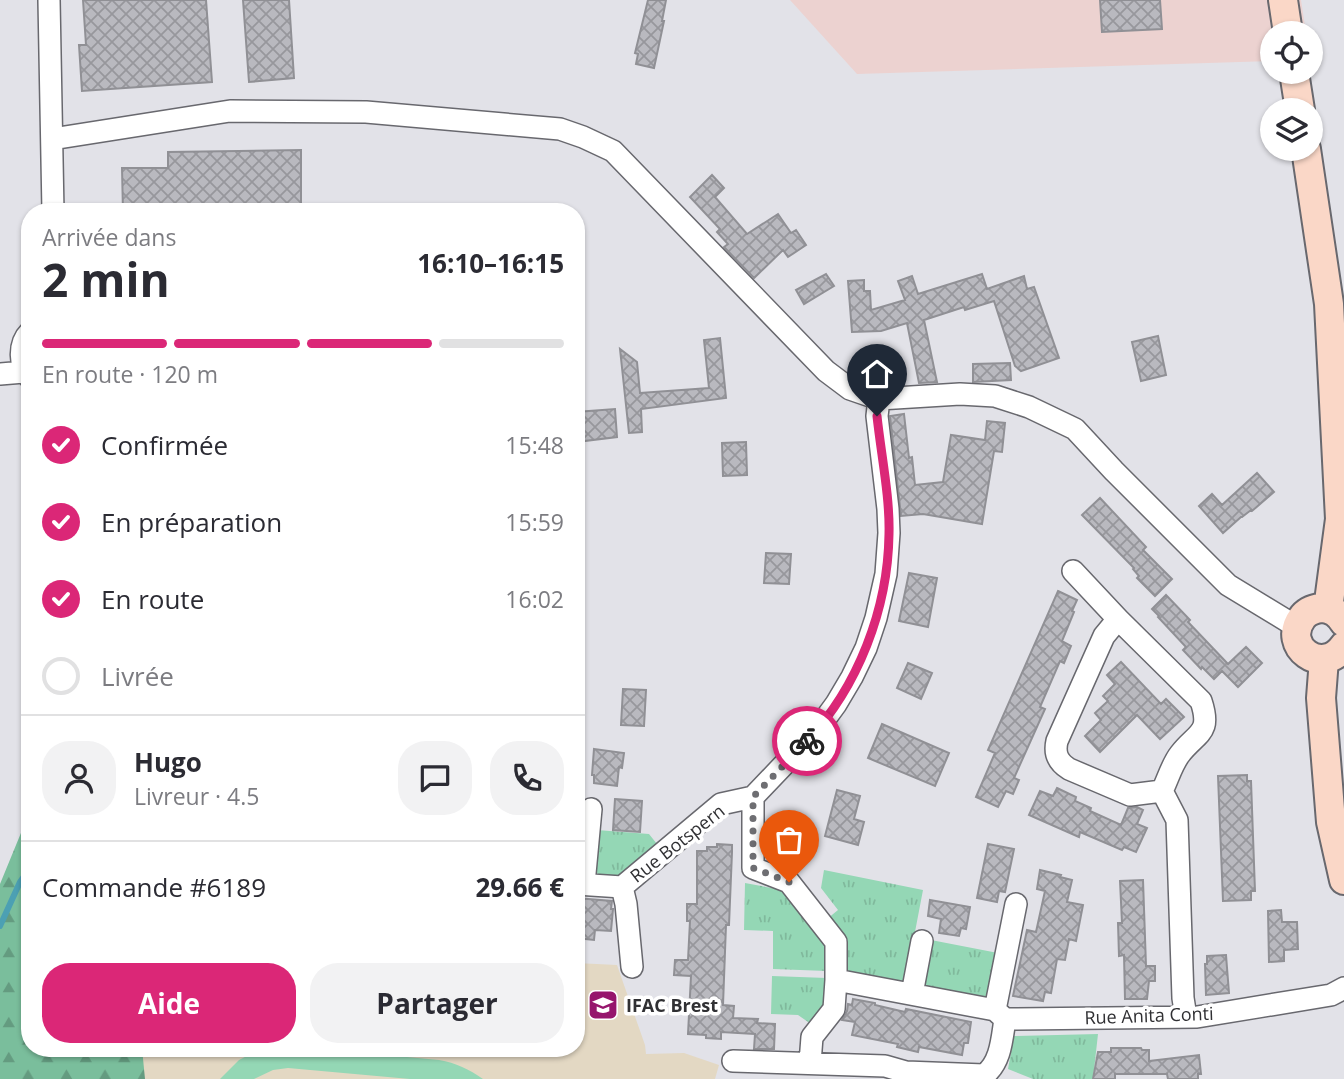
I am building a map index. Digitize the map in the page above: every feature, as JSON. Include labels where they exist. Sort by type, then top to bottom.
[{"type":"street","points":[[49,0],[53,203]]},
{"type":"street","points":[[1283,0],[1286,21]]},
{"type":"street","points":[[52,139],[230,111],[366,112],[560,129],[583,136],[612,151],[826,371],[850,389],[878,399],[960,394],[995,396],[1029,407],[1075,429],[1228,585],[1297,627]]},
{"type":"street","points":[[1308,161],[1329,304],[1340,519],[1336,615],[1320,608],[1312,610],[1297,627],[1296,635],[1302,650],[1315,659],[1334,653]]},
{"type":"street","points":[[0,374],[21,375]]},
{"type":"street","points":[[810,1063],[812,1037],[834,1009],[836,942],[789,882],[753,868],[753,797],[817,730],[836,704],[861,658],[876,618],[886,574],[889,533],[877,416],[878,399]]},
{"type":"street","points":[[1073,571],[1201,701],[1206,716],[1202,733],[1179,755],[1162,791]]},
{"type":"street","points":[[1118,619],[1104,636],[1057,741],[1057,757],[1069,769],[1130,795],[1162,791]]},
{"type":"street","points":[[1334,653],[1321,698],[1331,822],[1344,880]]},
{"type":"street","points":[[1162,791],[1177,820],[1183,998],[1186,1017]]},
{"type":"street","name":"Rue Botspern","points":[[585,884],[622,887],[721,804],[753,797]]},
{"type":"street","points":[[585,850],[591,809]]},
{"type":"street","name":"Rue Botspern","points":[[622,887],[632,967]]},
{"type":"street","points":[[733,1061],[885,1066],[906,1072],[984,1075],[996,1063],[1016,904]]},
{"type":"street","points":[[912,994],[922,941]]},
{"type":"street","name":"Rue Anita Conti","points":[[836,980],[912,994],[1000,1015],[1186,1017],[1331,995],[1344,988]]},
{"type":"shaded area","points":[[790,0],[1301,0],[1304,21],[1260,21],[1260,61],[857,74]]},
{"type":"shaded area","name":"IFAC Brest","points":[[585,963],[617,965],[646,1054],[684,1053],[719,1065],[715,1079],[143,1079],[141,1057],[585,1057]]},
{"type":"green space","points":[[597,830],[649,834],[657,844],[615,878],[600,876],[594,870]]},
{"type":"green space","points":[[21,833],[21,1057],[143,1057],[145,1079],[0,1079],[0,884]]},
{"type":"green space","points":[[824,870],[923,890],[906,979],[900,984],[852,975],[844,965],[840,929],[837,931],[827,919],[838,910],[821,888]]},
{"type":"green space","points":[[745,883],[782,890],[827,946],[827,971],[773,969],[773,931],[744,930]]},
{"type":"green space","points":[[931,940],[998,953],[990,995],[984,999],[927,989],[923,982]]},
{"type":"green space","points":[[772,976],[827,978],[826,1008],[811,1024],[798,1015],[771,1014]]},
{"type":"green space","points":[[1098,1034],[1093,1079],[1033,1079],[1008,1069],[1014,1036]]},
{"type":"green space","points":[[245,1057],[407,1057],[451,1063],[483,1079],[410,1079],[288,1068],[273,1070],[254,1079],[220,1079]]},
{"type":"building","points":[[83,0],[206,0],[212,82],[82,91],[79,45],[86,45]]},
{"type":"building","points":[[243,0],[289,0],[294,78],[249,82]]},
{"type":"building","points":[[648,0],[666,0],[654,68],[636,64],[638,54],[635,53]]},
{"type":"building","points":[[1100,0],[1160,0],[1162,29],[1102,32]]},
{"type":"building","points":[[301,150],[301,203],[123,203],[122,168],[168,168],[168,152]]},
{"type":"building","points":[[712,175],[724,188],[715,197],[747,234],[778,214],[791,233],[796,230],[806,245],[788,257],[783,250],[754,278],[724,247],[728,244],[717,232],[720,229],[690,197]]},
{"type":"building","points":[[826,274],[834,286],[804,304],[796,290]]},
{"type":"building","points":[[982,274],[987,289],[1024,276],[1027,289],[1034,287],[1059,358],[1021,371],[1015,366],[994,301],[924,320],[937,382],[919,383],[907,323],[881,331],[852,332],[848,281],[864,280],[864,291],[870,291],[871,310],[905,300],[898,281],[912,276],[918,294]]},
{"type":"building","points":[[1158,336],[1166,375],[1141,381],[1132,342]]},
{"type":"building","points":[[720,338],[726,398],[641,409],[642,432],[629,433],[620,349],[637,362],[640,393],[709,388],[704,340]]},
{"type":"building","points":[[1010,363],[1011,380],[973,382],[973,364]]},
{"type":"building","points":[[615,409],[617,437],[585,441],[585,411]]},
{"type":"building","points":[[904,414],[915,485],[943,482],[951,435],[985,440],[987,421],[1005,423],[1002,452],[994,451],[982,524],[923,514],[901,516],[890,416]]},
{"type":"building","points":[[746,442],[747,475],[723,476],[722,443]]},
{"type":"building","points":[[1257,473],[1274,492],[1223,533],[1199,506],[1212,494],[1222,505]]},
{"type":"building","points":[[1100,498],[1146,547],[1143,550],[1172,579],[1155,596],[1137,578],[1139,576],[1134,568],[1082,515]]},
{"type":"building","points":[[766,553],[791,554],[789,584],[764,583]]},
{"type":"building","points":[[909,573],[937,578],[928,627],[899,621]]},
{"type":"building","points":[[1058,591],[1077,600],[1062,641],[1071,646],[1064,663],[1060,661],[1040,707],[1045,709],[1014,778],[1019,780],[1013,794],[1006,791],[998,807],[976,797],[995,753],[988,750]]},
{"type":"building","points":[[1166,595],[1228,664],[1246,647],[1262,663],[1238,687],[1222,671],[1214,679],[1183,650],[1186,647],[1152,609]]},
{"type":"building","points":[[1121,662],[1161,704],[1166,699],[1184,717],[1160,739],[1137,715],[1100,752],[1085,736],[1101,720],[1095,713],[1108,701],[1103,696],[1115,684],[1107,675]]},
{"type":"building","points":[[908,663],[932,673],[921,699],[897,688]]},
{"type":"building","points":[[623,689],[646,690],[644,726],[621,725]]},
{"type":"building","points":[[882,724],[949,753],[935,786],[868,758]]},
{"type":"building","points":[[594,749],[624,753],[617,786],[594,783]]},
{"type":"building","points":[[1247,775],[1247,781],[1251,781],[1255,891],[1251,891],[1251,900],[1223,901],[1218,776]]},
{"type":"building","points":[[1057,788],[1076,797],[1075,801],[1091,808],[1090,811],[1121,825],[1128,808],[1137,807],[1143,810],[1137,824],[1147,828],[1136,852],[1124,847],[1122,850],[1080,832],[1079,837],[1029,815],[1040,791],[1053,796]]},
{"type":"building","points":[[837,790],[860,796],[854,819],[864,822],[858,845],[825,836]]},
{"type":"building","points":[[615,799],[642,801],[640,832],[613,830]]},
{"type":"building","points":[[717,844],[732,845],[723,1005],[734,1006],[733,1018],[758,1019],[757,1023],[775,1024],[774,1049],[754,1049],[755,1034],[721,1032],[721,1039],[688,1034],[691,976],[674,975],[675,960],[688,960],[690,921],[687,921],[687,904],[697,904],[697,851],[707,851],[707,847],[717,847]]},
{"type":"building","points":[[988,844],[1014,849],[1005,892],[999,891],[997,902],[977,898]]},
{"type":"building","points":[[1040,870],[1072,880],[1067,902],[1083,905],[1076,941],[1069,939],[1065,960],[1057,959],[1051,993],[1045,992],[1043,1001],[1013,996],[1027,930],[1036,932],[1045,891],[1037,889]]},
{"type":"building","points":[[1143,880],[1146,966],[1155,966],[1155,981],[1149,981],[1147,999],[1125,999],[1124,955],[1119,956],[1118,923],[1122,923],[1120,881]]},
{"type":"building","points":[[585,899],[612,901],[611,931],[595,930],[594,940],[585,939]]},
{"type":"building","points":[[930,900],[970,907],[966,929],[961,928],[959,936],[939,933],[941,919],[928,916]]},
{"type":"building","points":[[1281,910],[1282,922],[1297,922],[1298,949],[1284,950],[1284,961],[1269,962],[1268,911]]},
{"type":"building","points":[[1226,955],[1229,993],[1206,995],[1207,956]]},
{"type":"building","points":[[853,999],[905,1012],[906,1009],[971,1022],[968,1043],[964,1043],[962,1055],[919,1047],[918,1052],[897,1047],[898,1044],[852,1035],[855,1022],[842,1020],[848,1004],[852,1005]]},
{"type":"building","points":[[1111,1048],[1149,1050],[1149,1061],[1199,1055],[1201,1074],[1198,1074],[1198,1079],[1168,1079],[1167,1074],[1115,1074],[1115,1079],[1093,1079],[1098,1052],[1111,1052]]},
{"type":"waterway","points":[[0,926],[21,881]]},
{"type":"way so far","points":[[789,882],[753,868],[753,797],[807,741]]},
{"type":"place","name":"IFAC Brest","points":[[603,1005]]},
{"type":"route","points":[[807,741],[836,704],[866,648],[886,574],[888,509],[877,416]]}]
